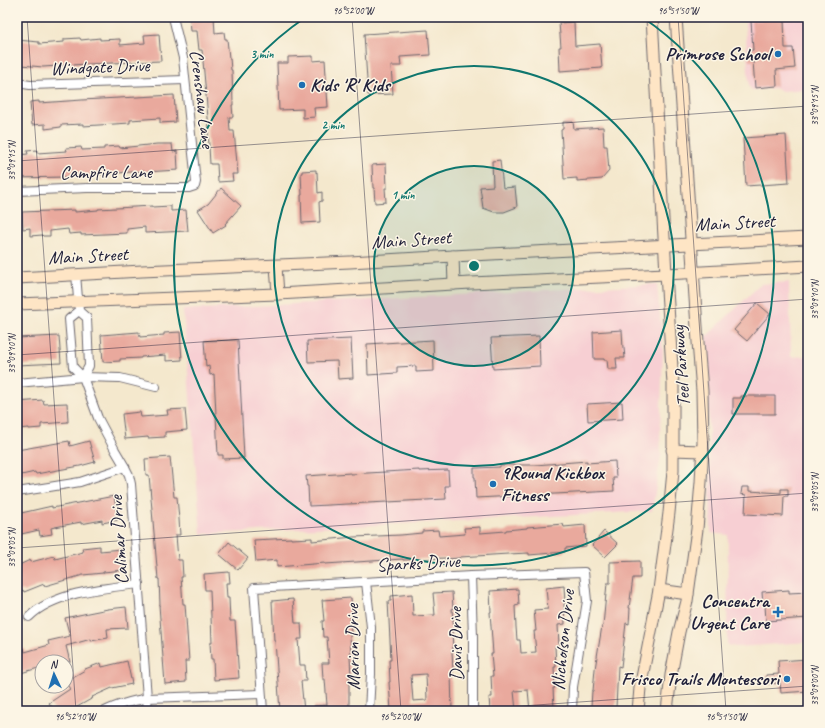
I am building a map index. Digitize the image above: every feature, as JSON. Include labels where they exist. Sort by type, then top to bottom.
[{"type":"main road","name":"Teel Parkway","points":[[638,711],[640,688],[659,590],[673,470],[673,384],[652,17]]},
{"type":"main road","name":"Teel Parkway","points":[[668,711],[672,675],[688,594],[697,529],[703,451],[702,391],[676,17]]},
{"type":"main road","name":"Main Street","points":[[17,278],[808,238]]},
{"type":"main road","points":[[453,256],[454,284]]},
{"type":"main road","points":[[276,266],[278,294]]},
{"type":"main road","points":[[17,304],[78,306],[454,284],[808,266]]},
{"type":"main road","points":[[672,450],[703,451]]},
{"type":"main road","points":[[659,590],[688,594]]},
{"type":"street","name":"Crenshaw Lane","points":[[173,17],[183,58],[196,182],[194,186]]},
{"type":"street","name":"Windgate Drive","points":[[17,83],[30,86],[185,80]]},
{"type":"street","name":"Campfire Lane","points":[[17,191],[87,188],[189,188],[194,186]]},
{"type":"street","points":[[76,274],[78,306],[87,318],[89,366],[83,377]]},
{"type":"street","name":"Calimar Drive","points":[[78,306],[69,319],[73,367],[83,377],[98,418],[129,475],[132,492],[148,711]]},
{"type":"street","points":[[17,383],[83,377],[120,378],[156,387]]},
{"type":"street","points":[[17,492],[80,482],[125,467]]},
{"type":"street","name":"Sparks Drive","points":[[261,694],[254,588],[471,576],[584,572]]},
{"type":"street","name":"Nicholson Drive","points":[[572,711],[573,687],[587,601],[584,572]]},
{"type":"street","name":"Davis Drive","points":[[471,576],[473,637],[472,711]]},
{"type":"street","name":"Marion Drive","points":[[366,582],[371,628],[369,711]]},
{"type":"street","points":[[29,617],[34,611],[42,606],[72,594],[87,590],[139,584]]},
{"type":"street","points":[[104,711],[130,701],[148,698],[261,694],[262,711]]},
{"type":"shaded area","name":"Primrose School","points":[[808,17],[808,89],[782,91],[777,88],[751,90],[751,88],[749,88],[745,21],[751,21],[751,18]]},
{"type":"shaded area","points":[[789,282],[791,357],[808,356],[808,642],[736,647],[727,645],[728,535],[711,533],[707,336],[761,284]]},
{"type":"shaded area","points":[[657,284],[663,350],[660,437],[661,455],[652,511],[201,534],[183,310]]},
{"type":"building","points":[[190,17],[214,17],[215,33],[224,32],[225,39],[227,39],[232,70],[233,117],[229,117],[230,131],[234,131],[238,174],[232,174],[233,181],[218,182],[217,164],[210,164],[209,129],[202,50],[199,50],[197,31],[191,31]]},
{"type":"building","points":[[784,19],[785,48],[793,48],[795,68],[776,70],[777,86],[755,88],[753,61],[749,61],[748,50],[753,50],[751,21]]},
{"type":"building","points":[[574,22],[575,46],[600,44],[602,68],[560,71],[559,47],[561,47],[559,23]]},
{"type":"building","points":[[428,30],[430,55],[400,57],[401,66],[391,66],[393,94],[368,95],[364,34]]},
{"type":"building","points":[[159,34],[161,61],[43,67],[21,65],[21,62],[17,62],[17,40],[39,42],[39,44],[64,42],[64,39],[80,38],[81,40],[100,38],[100,40],[120,39],[120,45],[145,43],[144,35]]},
{"type":"building","name":"Kids 'R' Kids","points":[[313,56],[313,61],[325,60],[328,107],[314,108],[315,117],[303,118],[303,109],[279,110],[277,63],[288,63],[288,57]]},
{"type":"building","points":[[174,95],[176,122],[160,123],[160,118],[130,120],[130,123],[83,126],[83,124],[61,125],[61,127],[45,129],[45,124],[32,125],[30,102],[39,101],[39,103]]},
{"type":"building","points":[[563,122],[573,122],[574,129],[603,127],[604,146],[607,146],[609,171],[602,179],[577,181],[577,178],[564,179],[561,130],[563,129]]},
{"type":"building","points":[[786,135],[789,183],[746,186],[743,138]]},
{"type":"building","points":[[172,144],[173,152],[177,151],[178,170],[64,177],[17,178],[17,155],[28,154],[27,151],[37,150],[37,153],[67,151],[66,148],[81,147],[82,150],[104,149],[104,147],[119,146],[120,148]]},
{"type":"building","points":[[500,160],[503,188],[515,187],[517,207],[504,212],[494,212],[483,208],[480,187],[493,186],[492,161]]},
{"type":"building","points":[[386,164],[386,202],[375,203],[372,165]]},
{"type":"building","points":[[316,170],[318,193],[322,192],[322,201],[319,202],[320,222],[302,223],[301,173],[302,171]]},
{"type":"building","points":[[221,188],[241,206],[225,224],[226,225],[213,233],[198,210],[208,204]]},
{"type":"building","points":[[171,206],[171,211],[186,210],[188,231],[145,233],[145,227],[127,229],[127,233],[81,235],[81,233],[69,234],[68,229],[50,231],[50,236],[30,236],[30,228],[23,229],[22,212],[75,210],[75,212],[98,209]]},
{"type":"building","points":[[757,303],[770,314],[747,341],[734,330]]},
{"type":"building","points":[[622,330],[625,358],[616,358],[617,369],[608,369],[607,360],[594,359],[593,332]]},
{"type":"building","points":[[139,332],[140,337],[180,332],[182,360],[166,361],[166,355],[103,362],[101,335]]},
{"type":"building","points":[[59,336],[61,363],[17,365],[17,338]]},
{"type":"building","points":[[539,336],[540,366],[493,369],[491,338]]},
{"type":"building","points":[[351,339],[353,378],[338,379],[337,361],[308,362],[307,341]]},
{"type":"building","points":[[238,340],[244,458],[223,459],[223,455],[218,455],[214,374],[210,375],[209,366],[206,367],[204,341]]},
{"type":"building","points":[[433,340],[434,371],[416,372],[416,366],[397,367],[397,373],[368,375],[367,344]]},
{"type":"building","points":[[741,396],[775,396],[775,414],[733,414],[733,398],[741,398]]},
{"type":"building","points":[[43,400],[44,404],[67,403],[68,422],[41,424],[41,428],[17,429],[17,402]]},
{"type":"building","points":[[622,402],[623,419],[588,421],[587,404]]},
{"type":"building","points":[[185,409],[187,430],[165,432],[165,437],[125,439],[122,414],[140,412],[141,417],[168,415],[167,410]]},
{"type":"building","points":[[69,441],[70,446],[89,441],[95,462],[36,474],[35,472],[17,476],[17,450]]},
{"type":"building","points":[[170,457],[174,497],[177,497],[180,535],[176,535],[178,560],[182,560],[183,577],[181,577],[183,604],[185,604],[189,661],[185,661],[186,682],[165,684],[159,605],[159,579],[149,475],[146,475],[145,459]]},
{"type":"building","points":[[587,461],[587,463],[615,461],[616,478],[613,478],[614,491],[476,498],[474,468],[500,467],[500,465],[535,465]]},
{"type":"building","points":[[419,470],[448,470],[449,486],[445,486],[446,499],[309,506],[306,476]]},
{"type":"building","points":[[742,487],[749,487],[749,491],[781,493],[781,489],[788,489],[788,496],[784,496],[783,516],[745,514],[746,495],[741,494]]},
{"type":"building","points":[[114,496],[118,520],[102,523],[102,520],[81,524],[81,522],[55,527],[51,528],[52,534],[40,536],[39,530],[17,535],[17,514],[52,506],[52,508]]},
{"type":"building","points":[[563,524],[564,527],[585,525],[586,546],[565,548],[565,552],[529,555],[529,553],[445,559],[403,559],[325,563],[277,567],[277,560],[256,562],[254,540],[312,538],[312,541],[401,535],[438,530],[439,536],[465,534],[464,528],[480,527],[480,533]]},
{"type":"building","points":[[604,531],[618,544],[605,557],[592,545]]},
{"type":"building","points":[[229,542],[248,558],[238,570],[219,554]]},
{"type":"building","points":[[100,546],[100,551],[123,549],[124,570],[83,575],[45,586],[44,584],[24,592],[23,590],[17,593],[17,566],[30,560],[31,562],[54,556],[55,559],[83,552],[82,548]]},
{"type":"building","points":[[640,561],[640,578],[633,578],[629,608],[629,624],[626,623],[621,667],[618,666],[616,708],[591,707],[595,669],[603,626],[607,583],[610,583],[610,562]]},
{"type":"building","points":[[229,572],[230,583],[226,583],[227,598],[229,598],[230,621],[235,621],[239,678],[214,680],[213,659],[211,659],[210,643],[212,643],[210,590],[205,590],[204,574]]},
{"type":"building","points":[[564,586],[565,624],[558,625],[559,646],[555,646],[555,688],[553,688],[554,709],[530,711],[528,690],[514,691],[516,711],[490,711],[489,697],[492,697],[491,676],[493,676],[491,654],[493,654],[490,591],[518,589],[519,605],[515,606],[517,640],[520,640],[521,653],[536,652],[534,610],[548,609],[546,588]]},
{"type":"building","name":"Concentra Urgent Care","points":[[789,590],[789,593],[808,592],[808,618],[766,621],[762,592]]},
{"type":"building","points":[[452,592],[454,630],[452,630],[452,711],[391,711],[389,660],[391,660],[388,601],[391,601],[391,596],[412,594],[413,616],[435,615],[433,593]],"holes":[[[426,674],[427,700],[413,701],[411,675]]]},
{"type":"building","points":[[351,598],[351,677],[349,677],[349,711],[314,711],[314,706],[327,705],[322,663],[329,663],[327,637],[323,637],[322,621],[324,621],[322,600]]},
{"type":"building","points":[[293,599],[295,623],[301,623],[302,639],[298,639],[300,665],[305,665],[306,681],[301,681],[304,711],[280,711],[272,601]]},
{"type":"building","points":[[126,607],[128,628],[107,629],[108,638],[91,641],[91,639],[66,646],[68,654],[34,654],[34,669],[17,674],[17,649],[24,648],[25,652],[49,645],[48,641],[70,636],[65,618],[108,609]]},
{"type":"building","name":"Frisco Trails Montessori","points":[[808,659],[808,691],[781,693],[780,683],[766,684],[766,675],[779,674],[778,661]]},
{"type":"building","points":[[127,661],[132,684],[112,688],[92,697],[93,698],[70,711],[55,711],[49,703],[62,694],[74,694],[74,676],[85,669],[101,663],[102,667]]},
{"type":"place","name":"Primrose School","points":[[778,54]]},
{"type":"place","name":"Kids 'R' Kids","points":[[302,85]]},
{"type":"place","name":"9Round Kickbox Fitness","points":[[493,484]]},
{"type":"place","name":"Concentra Urgent Care","points":[[778,612]]},
{"type":"place","name":"Frisco Trails Montessori","points":[[787,679]]}]
